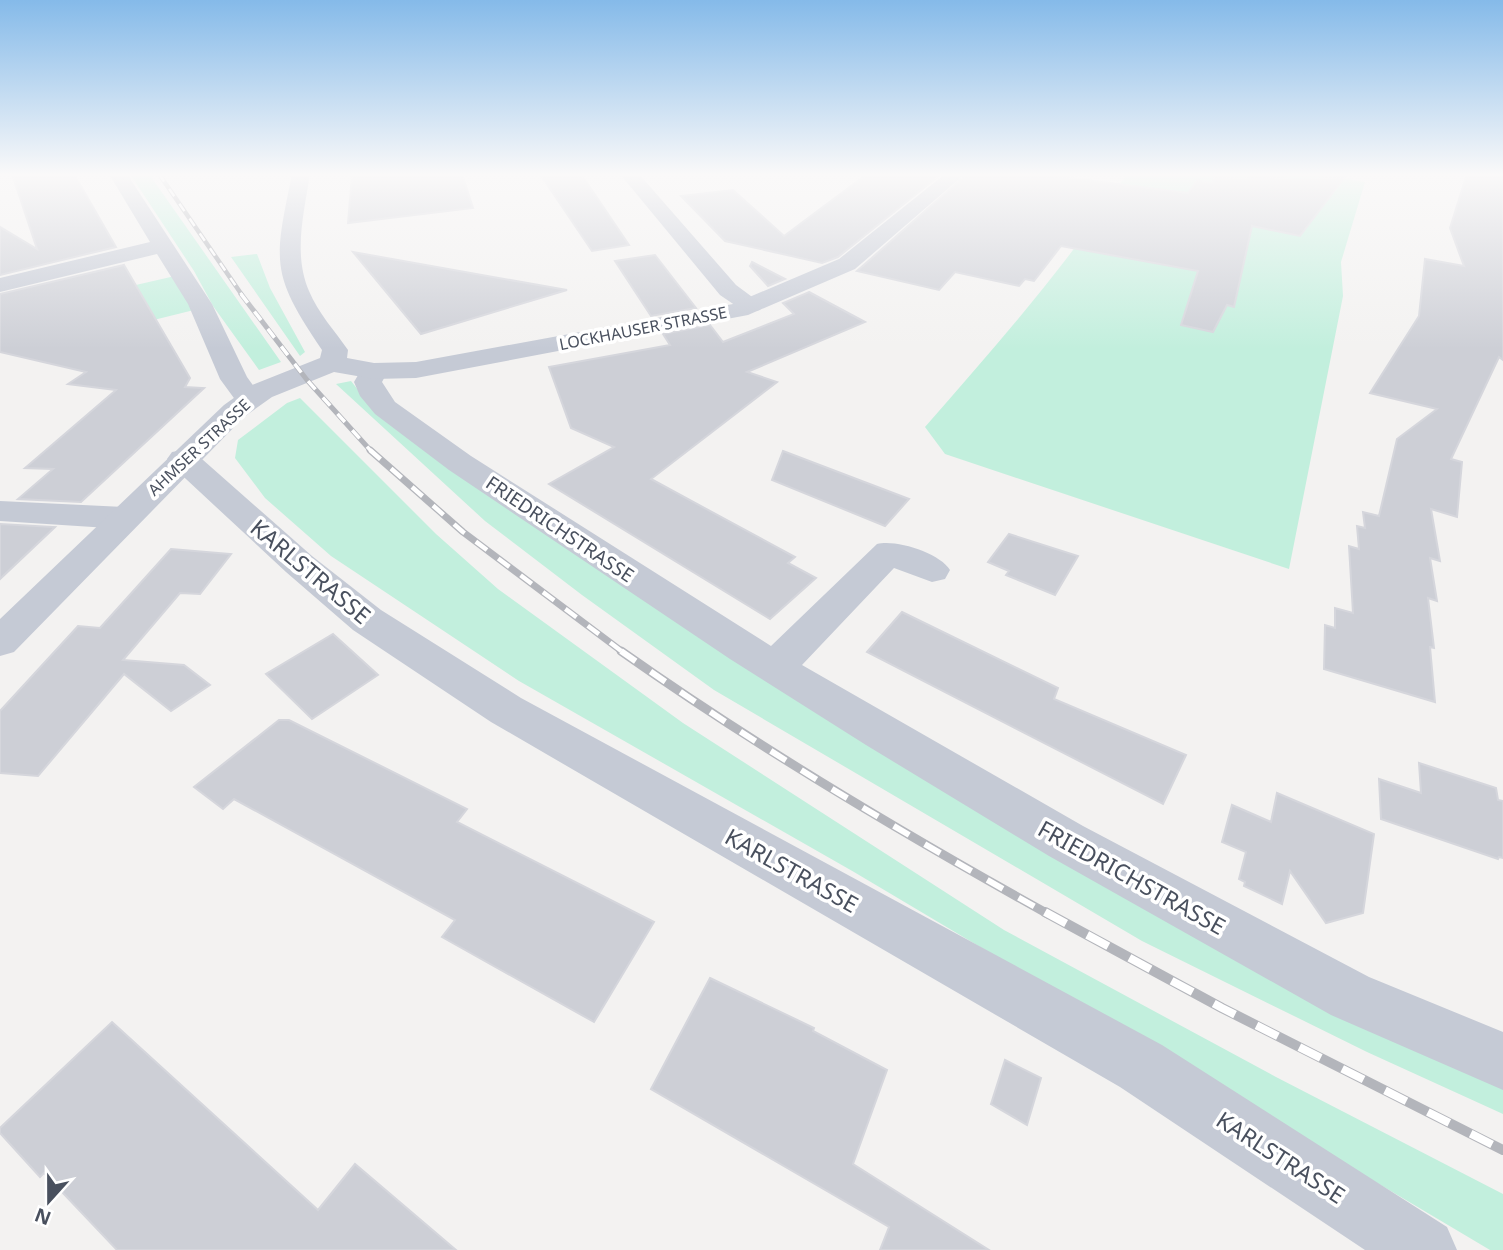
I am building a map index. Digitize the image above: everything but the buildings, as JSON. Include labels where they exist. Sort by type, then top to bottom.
[{"type":"street","points":[[154,232],[200,304],[234,379],[249,398]]},
{"type":"street","points":[[291,232],[290,262],[296,289],[335,349],[332,363]]},
{"type":"street","points":[[679,232],[728,290],[751,305]]},
{"type":"street","name":"LOCKHAUSER STRASSE","points":[[332,363],[373,371],[398,372],[723,314],[751,305],[847,264],[885,232]]},
{"type":"street","points":[[0,285],[163,246]]},
{"type":"street","name":"AHMSER STRASSE","points":[[0,642],[183,459],[249,398],[332,363]]},
{"type":"street","name":"FRIEDRICHSTRASSE","points":[[373,371],[368,382],[374,396],[385,408],[460,463],[581,544],[881,733],[1066,841],[1350,996],[1503,1061]]},
{"type":"street","name":"KARLSTRASSE","points":[[183,459],[290,556],[368,620],[506,710],[1140,1066],[1423,1250]]},
{"type":"street","points":[[0,511],[124,518]]},
{"type":"street","points":[[775,667],[890,552],[932,570]]},
{"type":"green space","points":[[168,232],[190,232],[281,362],[259,370],[213,306]]},
{"type":"green space","points":[[1086,232],[1350,232],[1341,262],[1343,296],[1289,569],[945,454],[925,427],[1005,335]]},
{"type":"green space","points":[[257,254],[270,288],[305,352],[300,356],[231,257]]},
{"type":"green space","points":[[175,276],[194,310],[89,336],[75,299]]},
{"type":"green space","points":[[351,381],[366,400],[398,429],[1503,1076],[1503,1114],[1367,1052],[1142,941],[714,690],[485,521],[336,384]]},
{"type":"green space","points":[[300,398],[436,534],[498,589],[683,723],[1004,930],[1276,1077],[1503,1194],[1503,1250],[1490,1250],[854,872],[519,681],[331,556],[265,498],[235,458],[238,440],[287,403]]},
{"type":"railway","points":[[199,232],[242,295]]},
{"type":"railway","points":[[241,294],[307,380],[370,450]]},
{"type":"railway","points":[[370,450],[463,532],[624,653]]},
{"type":"railway","points":[[621,651],[672,687],[831,788],[1048,914]]},
{"type":"railway","points":[[1045,912],[1222,1008],[1503,1150]]}]
